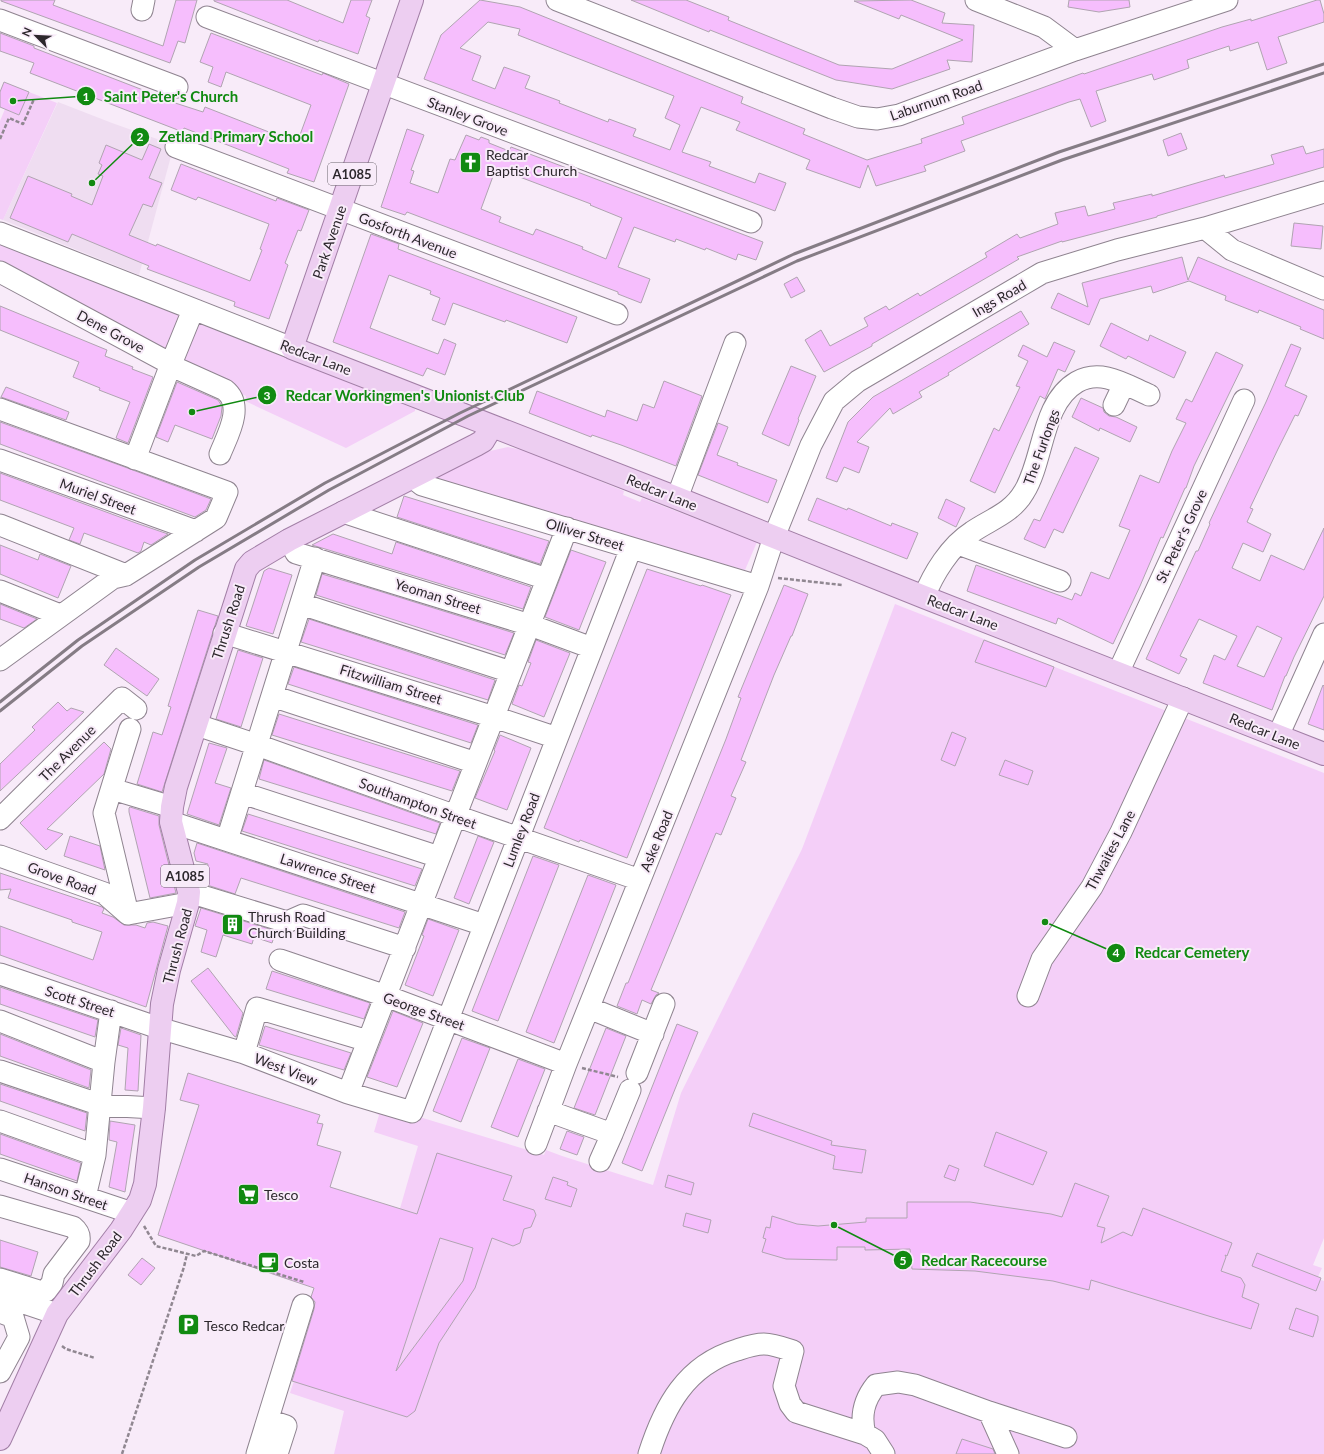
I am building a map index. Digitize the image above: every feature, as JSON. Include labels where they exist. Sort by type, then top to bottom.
[{"type":"main road","name":"Park Avenue","points":[[292,348],[412,0]]},
{"type":"main road","name":"Redcar Lane","points":[[292,348],[677,498],[1324,754]]},
{"type":"main road","name":"Thrush Road","points":[[0,1439],[58,1314],[121,1230],[140,1200],[145,1184],[154,1108],[162,1004],[169,970],[189,898],[172,815],[176,787],[224,633],[246,569],[252,562],[289,540],[343,512],[418,482],[483,441],[492,426]]},
{"type":"street","name":"Laburnum Road","points":[[557,0],[832,108],[858,117],[877,119],[899,115],[1075,50],[1227,0]]},
{"type":"street","points":[[976,0],[1044,27],[1075,50]]},
{"type":"street","name":"Stanley Grove","points":[[207,17],[751,222]]},
{"type":"street","points":[[0,20],[177,87]]},
{"type":"street","name":"Gosforth Avenue","points":[[176,147],[617,314]]},
{"type":"street","name":"Ings Road","points":[[774,537],[810,446],[834,401],[858,381],[1042,273],[1117,250],[1205,228],[1324,192]]},
{"type":"street","points":[[1205,228],[1232,250],[1324,289]]},
{"type":"street","name":"Redcar Lane","points":[[0,233],[292,348]]},
{"type":"street","name":"Dene Grove","points":[[0,272],[176,368],[225,390],[230,394],[233,401],[234,418],[220,454]]},
{"type":"street","points":[[134,459],[170,364],[193,310]]},
{"type":"street","points":[[677,498],[735,343]]},
{"type":"street","name":"The Furlongs","points":[[924,597],[938,567],[958,544],[970,532],[1005,513],[1015,504],[1024,492],[1031,479],[1054,409],[1065,392],[1078,382],[1096,376],[1106,377],[1148,395]]},
{"type":"street","points":[[1114,405],[1124,384]]},
{"type":"street","name":"St. Peter's Grove","points":[[1118,673],[1244,400]]},
{"type":"street","points":[[0,409],[227,492],[216,518],[126,575],[113,578],[60,615],[5,650]]},
{"type":"street","name":"Muriel Street","points":[[0,460],[196,531]]},
{"type":"street","name":"Olliver Street","points":[[418,482],[631,548],[760,581]]},
{"type":"street","points":[[343,512],[548,579]]},
{"type":"street","points":[[0,525],[126,575]]},
{"type":"street","points":[[348,1093],[567,528]]},
{"type":"street","name":"Aske Road","points":[[536,1144],[566,1064],[760,581],[774,537]]},
{"type":"street","name":"Yeoman Street","points":[[289,540],[296,553],[530,625],[592,648]]},
{"type":"street","points":[[958,544],[1060,581]]},
{"type":"street","name":"Lumley Road","points":[[412,1112],[631,548]]},
{"type":"street","points":[[227,840],[315,558]]},
{"type":"street","points":[[0,591],[60,615]]},
{"type":"street","points":[[301,604],[511,672]]},
{"type":"street","name":"Fitzwilliam Street","points":[[224,633],[286,651],[557,738]]},
{"type":"street","points":[[1278,736],[1324,634]]},
{"type":"street","points":[[272,696],[476,763]]},
{"type":"street","name":"The Avenue","points":[[0,819],[122,698],[136,709]]},
{"type":"street","name":"Thwaites Lane","points":[[1028,996],[1042,959],[1092,888],[1121,832],[1183,698]]},
{"type":"street","name":"Southampton Street","points":[[196,725],[257,745],[640,880]]},
{"type":"street","points":[[130,729],[104,813],[128,914],[189,898],[287,922],[303,915],[405,948]]},
{"type":"street","name":"Lawrence Street","points":[[112,789],[227,840],[422,903],[484,925]]},
{"type":"street","points":[[242,793],[439,857]]},
{"type":"street","name":"Grove Road","points":[[0,856],[104,893],[128,914]]},
{"type":"street","name":"George Street","points":[[280,960],[386,996],[566,1064]]},
{"type":"street","name":"Scott Street","points":[[0,974],[159,1028]]},
{"type":"street","points":[[600,1160],[612,1134],[629,1080],[653,1034],[664,1004]]},
{"type":"street","points":[[244,1053],[257,1008],[368,1041]]},
{"type":"street","points":[[589,1008],[653,1034]]},
{"type":"street","points":[[85,1197],[95,1155],[104,1062],[111,1011]]},
{"type":"street","points":[[0,1021],[104,1062]]},
{"type":"street","name":"West View","points":[[159,1028],[244,1053],[348,1093],[412,1112]]},
{"type":"street","points":[[0,1071],[101,1105],[154,1108]]},
{"type":"street","points":[[548,1111],[612,1134]]},
{"type":"street","points":[[0,1121],[95,1155]]},
{"type":"street","name":"Hanson Street","points":[[0,1169],[85,1197],[134,1210]]},
{"type":"street","points":[[0,1206],[73,1227],[78,1230],[80,1236],[79,1241],[54,1274],[52,1283],[46,1290],[42,1292],[0,1278]]},
{"type":"street","points":[[0,1295],[58,1314]]},
{"type":"street","points":[[257,1454],[303,1305]]},
{"type":"street","points":[[0,1312],[13,1317],[19,1336],[0,1372]]},
{"type":"street","points":[[649,1454],[655,1434],[668,1406],[684,1384],[707,1362],[727,1352],[765,1344],[793,1351],[784,1386],[790,1404],[796,1412],[865,1434],[875,1440],[884,1454]]},
{"type":"street","points":[[865,1434],[863,1427],[863,1409],[868,1395],[876,1385],[888,1382],[898,1382],[915,1385],[989,1412],[1066,1437]]},
{"type":"street","points":[[989,1412],[1008,1454]]},
{"type":"street","points":[[268,1420],[286,1426],[278,1454]]},
{"type":"path","points":[[0,139],[9,118],[23,124],[34,99]]},
{"type":"path","points":[[760,581],[848,586]]},
{"type":"path","points":[[566,1064],[629,1080]]},
{"type":"path","points":[[134,1210],[148,1211],[140,1221],[156,1246],[196,1256],[204,1251],[304,1282]]},
{"type":"path","points":[[122,1454],[187,1254]]},
{"type":"path","points":[[46,1338],[66,1349],[95,1358]]},
{"type":"shaded area","points":[[29,92],[57,103],[3,220],[0,219],[0,121],[5,109],[19,115]]},
{"type":"shaded area","points":[[58,102],[174,145],[139,275],[3,220]]},
{"type":"shaded area","points":[[0,244],[182,316],[170,354],[0,267]]},
{"type":"shaded area","points":[[196,321],[415,409],[415,411],[346,448],[245,401],[246,396],[180,365]]},
{"type":"shaded area","points":[[508,447],[527,451],[624,491],[623,495],[640,502],[642,498],[757,542],[745,570],[456,491],[430,479],[490,451]]},
{"type":"shaded area","points":[[895,604],[1324,773],[1324,1238],[1313,1265],[1322,1268],[1317,1279],[1324,1281],[1324,1454],[334,1454],[344,1411],[290,1393],[354,1198],[399,1212],[418,1146],[374,1132],[379,1115],[375,1113],[378,1105],[391,1109],[401,1120],[410,1123],[413,1115],[544,1155],[546,1150],[653,1185],[681,1093],[802,849]]},
{"type":"building","points":[[1,0],[55,0],[53,5],[163,46],[176,0],[197,0],[185,43],[178,41],[170,63]]},
{"type":"building","points":[[214,0],[287,0],[343,23],[351,0],[372,0],[366,16],[370,18],[358,54],[319,40],[318,42]]},
{"type":"building","points":[[480,0],[520,7],[743,97],[741,103],[805,129],[803,134],[867,160],[922,143],[921,139],[964,124],[962,117],[1083,73],[1084,74],[1222,27],[1251,19],[1251,21],[1317,0],[1320,0],[1324,14],[1324,22],[1278,37],[1287,63],[1267,70],[1258,42],[1230,51],[1229,46],[1187,60],[1189,68],[1154,80],[1152,74],[1096,91],[1106,121],[1091,127],[1080,99],[1069,102],[961,141],[965,151],[924,166],[926,171],[876,186],[868,165],[860,188],[806,169],[810,160],[736,130],[740,122],[701,107],[682,152],[711,162],[709,166],[755,183],[759,173],[786,183],[775,211],[424,79],[441,35]],"holes":[[[488,22],[520,29],[518,35],[674,96],[665,118],[680,125],[670,150],[633,136],[636,129],[609,119],[608,122],[559,103],[560,101],[525,88],[530,76],[504,67],[495,89],[472,80],[481,56],[460,48]]]},
{"type":"building","points":[[631,0],[686,0],[729,17],[728,20],[839,65],[892,69],[963,40],[901,15],[899,19],[854,1],[911,0],[945,13],[942,23],[974,25],[972,62],[947,60],[950,69],[892,89],[836,80],[710,30],[709,32]]},
{"type":"building","points":[[1069,0],[1129,0],[1130,7],[1099,12],[1068,7]]},
{"type":"building","points":[[0,33],[34,46],[34,48],[169,101],[203,112],[205,107],[297,143],[311,105],[226,72],[221,87],[208,82],[213,67],[200,62],[211,33],[322,75],[323,73],[349,84],[314,182],[287,173],[289,169],[184,128],[183,132],[30,73],[34,63],[0,51]]},
{"type":"building","points":[[4,82],[29,92],[19,115],[0,107],[0,92]]},
{"type":"building","points":[[407,129],[424,135],[411,170],[414,171],[410,183],[438,193],[450,159],[455,160],[466,135],[479,140],[481,137],[489,140],[489,143],[509,151],[511,147],[763,242],[756,260],[738,254],[736,260],[706,248],[705,250],[676,239],[675,242],[634,227],[618,267],[650,279],[641,303],[618,294],[618,292],[407,212],[405,215],[381,207]],"holes":[[[496,168],[591,204],[590,205],[622,218],[606,259],[582,249],[583,247],[536,229],[533,235],[499,222],[501,217],[481,209]]]},
{"type":"building","points":[[1181,133],[1187,149],[1168,156],[1163,140]]},
{"type":"building","points":[[149,144],[161,149],[149,178],[162,183],[152,207],[143,204],[129,235],[156,246],[157,244],[250,281],[262,250],[260,249],[269,224],[198,197],[196,200],[171,190],[181,164],[276,201],[277,198],[309,210],[301,231],[298,230],[285,263],[288,265],[269,319],[234,306],[235,302],[147,269],[149,266],[72,234],[68,242],[10,218],[28,176],[72,194],[71,196],[92,205],[103,176],[98,174],[102,165],[99,163],[106,145],[142,160]]},
{"type":"building","points":[[1303,146],[1306,154],[1324,149],[1324,167],[1157,217],[1062,241],[1017,257],[1019,259],[872,344],[872,346],[824,372],[805,340],[821,330],[830,346],[868,326],[864,318],[886,306],[889,310],[918,293],[920,296],[987,257],[985,253],[1017,234],[1020,238],[1058,224],[1055,213],[1085,206],[1088,216],[1115,209],[1113,203],[1152,194],[1152,196],[1224,175],[1225,178],[1274,164],[1271,155]]},
{"type":"building","points":[[1294,223],[1323,226],[1321,249],[1291,246]]},
{"type":"building","points":[[371,234],[399,244],[398,249],[577,317],[567,343],[506,320],[505,322],[453,303],[445,325],[432,320],[440,298],[430,294],[431,291],[389,275],[370,328],[438,354],[444,339],[456,344],[445,375],[427,368],[423,376],[333,342]]},
{"type":"building","points":[[1182,257],[1188,280],[1198,257],[1324,310],[1324,339],[1300,329],[1301,327],[1259,310],[1258,313],[1225,300],[1226,296],[1189,281],[1153,293],[1151,286],[1100,299],[1089,325],[1051,308],[1058,293],[1088,307],[1082,283]]},
{"type":"building","points":[[797,277],[805,291],[791,298],[784,284]]},
{"type":"building","points":[[0,306],[107,350],[105,356],[153,377],[128,443],[116,438],[130,402],[99,390],[100,388],[73,377],[79,362],[0,330]]},
{"type":"building","points":[[1021,311],[1029,324],[948,373],[949,375],[919,392],[922,397],[893,414],[890,408],[857,442],[869,447],[859,473],[844,467],[837,482],[826,478],[848,422],[873,397]]},
{"type":"building","points":[[1111,323],[1148,341],[1150,335],[1186,352],[1174,378],[1128,356],[1126,359],[1100,346]]},
{"type":"building","points":[[1054,342],[1075,351],[1065,372],[1058,369],[1045,399],[1040,396],[995,493],[970,481],[994,428],[999,431],[1020,387],[1016,386],[1028,361],[1018,356],[1023,345],[1047,357]]},
{"type":"building","points":[[1291,344],[1301,348],[1285,386],[1307,396],[1298,416],[1295,415],[1278,449],[1250,508],[1253,509],[1247,522],[1271,534],[1263,552],[1243,543],[1232,568],[1260,581],[1271,555],[1304,570],[1324,528],[1324,596],[1285,676],[1272,710],[1203,683],[1214,655],[1225,660],[1237,636],[1199,619],[1180,656],[1187,659],[1179,674],[1146,659],[1196,551],[1198,551],[1210,524],[1209,523],[1266,402]],"holes":[[[1257,626],[1282,638],[1264,677],[1237,666]]]},
{"type":"building","points":[[1216,352],[1243,365],[1194,466],[1186,488],[1163,538],[1161,537],[1113,644],[1058,618],[1056,624],[967,591],[976,565],[1072,600],[1075,593],[1081,596],[1091,572],[1109,579],[1130,530],[1119,526],[1140,475],[1159,483],[1172,451],[1186,423],[1176,419],[1186,399],[1192,402]]},
{"type":"building","points":[[791,366],[816,376],[798,419],[799,420],[789,446],[762,434]]},
{"type":"building","points":[[664,381],[702,396],[676,466],[592,435],[591,437],[529,413],[537,391],[605,417],[607,410],[637,421],[643,404],[654,408]]},
{"type":"building","points":[[177,382],[218,400],[220,403],[222,407],[221,416],[212,439],[175,425],[168,442],[156,437]]},
{"type":"building","points":[[6,387],[69,412],[66,420],[1,397]]},
{"type":"building","points":[[1081,398],[1103,408],[1104,412],[1109,416],[1116,417],[1137,427],[1130,442],[1100,428],[1099,431],[1072,417]]},
{"type":"building","points":[[0,422],[211,499],[206,510],[195,517],[0,444]]},
{"type":"building","points":[[718,423],[728,427],[717,455],[738,463],[737,465],[777,480],[768,503],[698,475]]},
{"type":"building","points":[[1075,447],[1099,458],[1063,533],[1054,529],[1045,548],[1024,539],[1034,519],[1040,521]]},
{"type":"building","points":[[0,473],[168,534],[151,545],[144,542],[141,551],[138,553],[84,533],[80,544],[69,540],[74,528],[0,500]]},
{"type":"building","points":[[404,496],[549,541],[540,564],[397,517]]},
{"type":"building","points":[[817,498],[847,510],[848,508],[891,526],[892,523],[918,533],[907,559],[808,520]]},
{"type":"building","points":[[946,499],[965,508],[956,527],[938,518]]},
{"type":"building","points":[[333,534],[392,554],[396,542],[531,587],[523,609],[312,545]]},
{"type":"building","points":[[0,545],[38,560],[40,554],[71,566],[58,598],[0,574]]},
{"type":"building","points":[[571,550],[606,562],[579,630],[545,617]]},
{"type":"building","points":[[269,568],[292,575],[273,634],[246,626],[264,571]]},
{"type":"building","points":[[647,569],[731,595],[627,858],[580,840],[579,842],[544,828]]},
{"type":"building","points":[[322,574],[514,633],[505,655],[316,595]]},
{"type":"building","points":[[784,585],[808,594],[792,636],[774,675],[741,760],[746,762],[731,796],[736,798],[721,835],[716,833],[651,990],[659,993],[656,995],[651,1004],[642,1000],[637,1014],[617,1006],[626,983],[628,983],[726,739],[741,698],[738,697]]},
{"type":"building","points":[[0,604],[37,619],[24,628],[0,619]]},
{"type":"building","points":[[198,610],[218,616],[162,792],[137,784],[153,732],[162,735],[171,707],[168,706]]},
{"type":"building","points":[[309,619],[495,680],[488,700],[301,642]]},
{"type":"building","points":[[536,640],[570,653],[544,717],[512,704],[519,685],[522,686],[531,663],[528,662]]},
{"type":"building","points":[[984,640],[1054,667],[1046,687],[975,662]]},
{"type":"building","points":[[116,648],[159,679],[147,696],[104,665]]},
{"type":"building","points":[[238,650],[263,658],[241,727],[216,719]]},
{"type":"building","points":[[294,667],[478,725],[471,743],[288,684]]},
{"type":"building","points":[[1323,685],[1324,686],[1324,730],[1308,724]]},
{"type":"building","points":[[58,702],[67,711],[71,708],[84,712],[0,791],[0,764],[35,730],[32,727]]},
{"type":"building","points":[[279,714],[460,771],[452,791],[272,735]]},
{"type":"building","points":[[952,732],[966,738],[955,766],[941,760]]},
{"type":"building","points":[[500,735],[531,748],[507,810],[475,798],[495,751],[494,750]]},
{"type":"building","points":[[104,742],[111,749],[104,774],[47,829],[63,834],[46,850],[20,823]]},
{"type":"building","points":[[209,743],[227,748],[215,783],[231,788],[219,825],[187,814]]},
{"type":"building","points":[[264,760],[440,823],[436,834],[259,779]]},
{"type":"building","points":[[1005,760],[1033,771],[1028,785],[999,775]]},
{"type":"building","points":[[130,807],[159,816],[159,825],[176,893],[150,898],[129,812]]},
{"type":"building","points":[[248,814],[422,869],[415,886],[242,831]]},
{"type":"building","points":[[70,836],[100,846],[105,870],[64,856]]},
{"type":"building","points":[[478,836],[494,842],[469,904],[454,898]]},
{"type":"building","points":[[197,843],[405,912],[399,928],[241,878],[235,894],[204,884],[203,877],[208,864],[196,861],[194,853]]},
{"type":"building","points":[[533,856],[559,865],[498,1021],[472,1011]]},
{"type":"building","points":[[0,873],[102,907],[104,909],[102,913],[113,917],[124,925],[136,925],[145,928],[147,923],[153,922],[168,926],[146,1007],[0,955],[0,926],[93,960],[102,932],[8,898],[11,889],[0,890]]},
{"type":"building","points":[[588,875],[616,885],[554,1043],[526,1032]]},
{"type":"building","name":"Thrush Road Church Building","points":[[201,908],[276,931],[272,943],[254,937],[252,944],[223,935],[216,957],[201,952],[207,930],[195,926]]},
{"type":"building","points":[[428,919],[459,930],[433,996],[405,985],[424,936],[422,935]]},
{"type":"building","points":[[208,968],[243,1013],[236,1037],[191,981]]},
{"type":"building","points":[[272,971],[370,1003],[364,1019],[266,989]]},
{"type":"building","points":[[0,987],[98,1020],[95,1037],[0,1004]]},
{"type":"building","points":[[393,1011],[423,1023],[397,1087],[367,1077]]},
{"type":"building","points":[[677,1024],[698,1032],[642,1171],[622,1163]]},
{"type":"building","points":[[265,1026],[351,1053],[344,1070],[259,1045]]},
{"type":"building","points":[[121,1028],[141,1035],[138,1091],[125,1090],[128,1048],[118,1045]]},
{"type":"building","points":[[606,1028],[626,1036],[595,1115],[574,1108]]},
{"type":"building","points":[[0,1034],[91,1070],[89,1088],[0,1056]]},
{"type":"building","points":[[462,1038],[490,1048],[461,1122],[433,1111]]},
{"type":"building","points":[[518,1059],[545,1069],[518,1137],[491,1127]]},
{"type":"building","points":[[188,1073],[320,1115],[317,1123],[323,1124],[317,1145],[341,1152],[330,1187],[417,1214],[437,1153],[512,1176],[503,1200],[534,1210],[536,1215],[531,1227],[524,1229],[520,1243],[513,1246],[492,1238],[475,1288],[439,1343],[415,1411],[407,1417],[292,1381],[314,1309],[315,1302],[311,1297],[314,1288],[158,1235],[199,1105],[180,1100]],"holes":[[[440,1238],[473,1248],[463,1281],[396,1371]]]},
{"type":"building","points":[[0,1084],[87,1113],[85,1131],[0,1101]]},
{"type":"building","points":[[753,1113],[832,1141],[831,1145],[866,1150],[862,1173],[833,1169],[835,1156],[749,1126]]},
{"type":"building","points":[[110,1121],[135,1125],[125,1192],[109,1187],[117,1142],[109,1140]]},
{"type":"building","points":[[567,1131],[584,1137],[577,1155],[560,1149]]},
{"type":"building","points":[[996,1132],[1047,1152],[1033,1185],[984,1166]]},
{"type":"building","points":[[0,1134],[81,1163],[77,1181],[0,1154]]},
{"type":"building","points":[[949,1165],[959,1169],[955,1181],[944,1177]]},
{"type":"building","points":[[668,1175],[694,1183],[691,1195],[665,1187]]},
{"type":"building","points":[[553,1177],[568,1182],[567,1185],[577,1189],[571,1207],[545,1199]]},
{"type":"building","points":[[1075,1183],[1109,1196],[1097,1226],[1105,1228],[1101,1243],[1123,1232],[1132,1236],[1143,1208],[1232,1243],[1227,1256],[1225,1255],[1226,1257],[1221,1271],[1241,1278],[1245,1285],[1242,1297],[1259,1304],[1251,1329],[1091,1280],[1089,1290],[1053,1281],[975,1271],[912,1269],[910,1249],[865,1250],[865,1247],[837,1247],[837,1260],[786,1259],[762,1252],[766,1239],[763,1238],[766,1227],[770,1228],[772,1216],[797,1224],[818,1226],[866,1222],[866,1218],[907,1218],[907,1202],[970,1202],[1062,1217]]},
{"type":"building","points":[[686,1213],[711,1220],[708,1233],[683,1226]]},
{"type":"building","points":[[0,1240],[38,1252],[31,1276],[0,1267]]},
{"type":"building","points":[[1257,1253],[1321,1278],[1316,1291],[1252,1266]]},
{"type":"building","points":[[142,1258],[155,1268],[141,1285],[128,1275]]},
{"type":"building","points":[[1296,1308],[1318,1316],[1313,1337],[1289,1329]]},
{"type":"building","points":[[962,1439],[993,1449],[995,1454],[956,1454]]},
{"type":"railway","points":[[0,702],[78,640],[195,560],[325,483],[460,413],[794,254],[1059,152],[1324,64]]},
{"type":"railway","points":[[0,711],[82,646],[199,567],[329,490],[468,416],[797,261],[1062,160],[1324,73]]},
{"type":"place","name":"Saint Peter's Church","points":[[13,101]]},
{"type":"place","name":"Redcar Baptist Church","points":[[470,162]]},
{"type":"place","name":"Zetland Primary School","points":[[92,183]]},
{"type":"place","name":"Redcar Workingmen's Unionist Club","points":[[192,412]]},
{"type":"place","name":"Redcar Cemetery","points":[[1045,922]]},
{"type":"place","name":"Thrush Road Church Building","points":[[232,924]]},
{"type":"place","name":"Tesco","points":[[249,1194]]},
{"type":"place","name":"Redcar Racecourse","points":[[834,1225]]},
{"type":"place","name":"Costa","points":[[269,1262]]},
{"type":"place","name":"Tesco Redcar","points":[[188,1325]]}]
